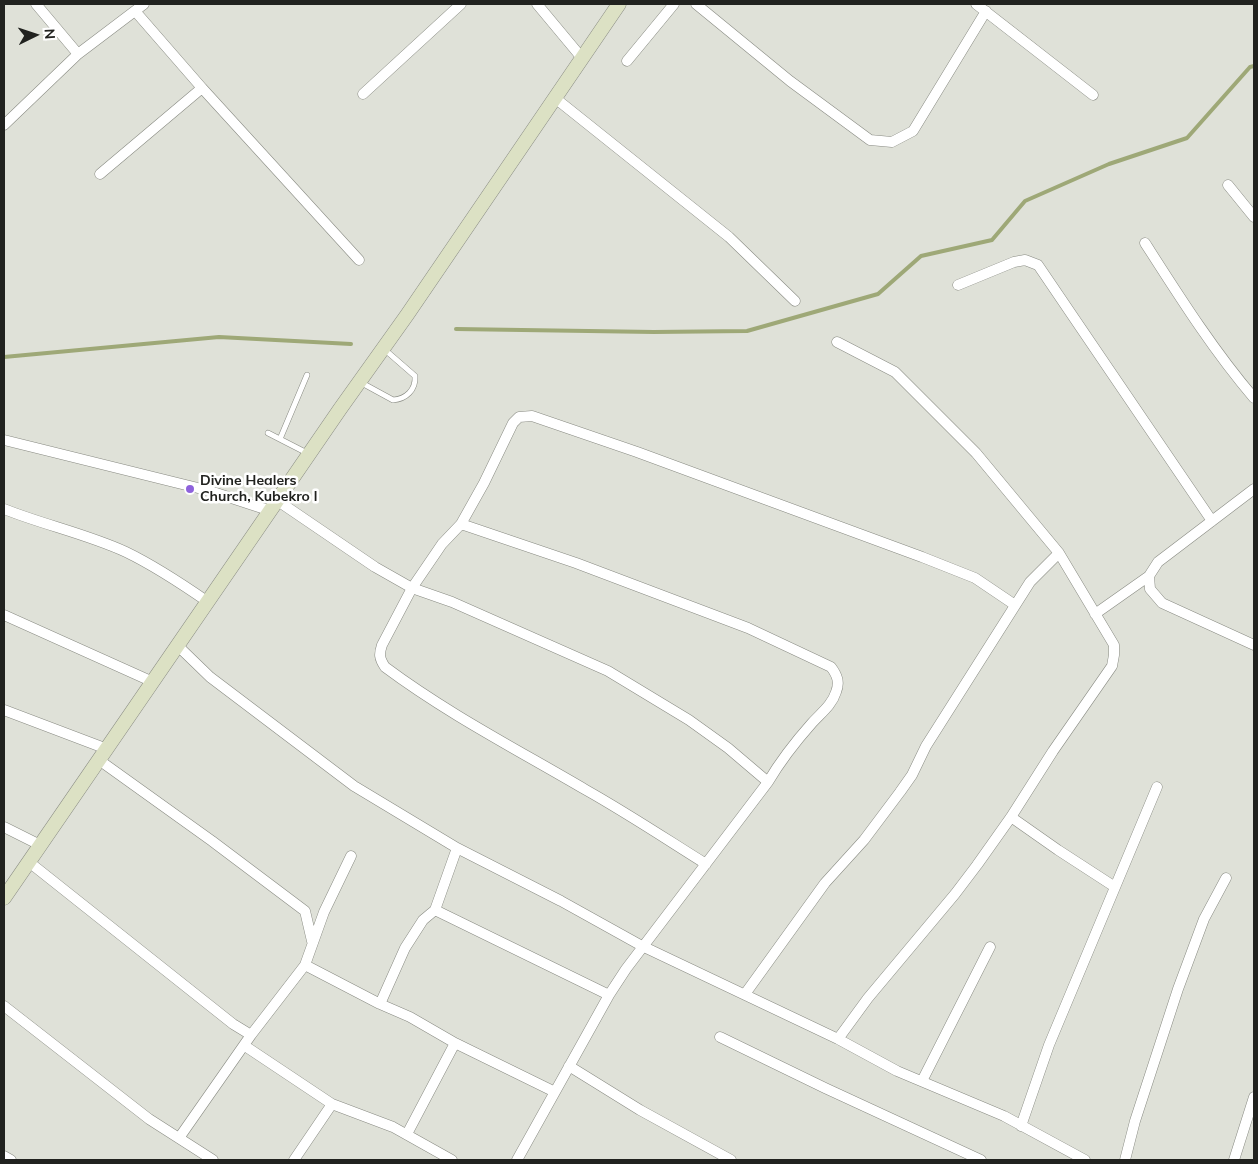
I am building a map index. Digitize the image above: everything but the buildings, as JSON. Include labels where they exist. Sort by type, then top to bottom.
[{"type":"main road","points":[[4,898],[619,4]]},
{"type":"street","points":[[36,4],[78,54]]},
{"type":"street","points":[[4,125],[78,54],[144,4]]},
{"type":"street","points":[[363,94],[461,4]]},
{"type":"street","points":[[537,4],[582,58]]},
{"type":"street","points":[[627,61],[674,4]]},
{"type":"street","points":[[696,4],[790,81],[870,140],[892,142],[913,131],[986,11]]},
{"type":"street","points":[[976,4],[1093,96]]},
{"type":"street","points":[[135,11],[202,88],[359,260]]},
{"type":"street","points":[[100,174],[202,88]]},
{"type":"street","points":[[554,98],[729,238],[795,302]]},
{"type":"street","points":[[1228,185],[1254,217]]},
{"type":"street","points":[[1145,243],[1232,372],[1254,398]]},
{"type":"street","points":[[958,285],[1014,262],[1025,260],[1038,265],[1212,521]]},
{"type":"street","points":[[837,342],[895,372],[976,453],[1059,553],[1114,645],[1112,666],[1053,751],[1011,817],[955,894],[873,991],[838,1039]]},
{"type":"street","points":[[706,864],[587,790],[463,719],[413,688],[384,667],[379,655],[382,645],[412,588],[442,544],[461,524],[484,483],[513,423],[519,417],[532,416],[638,452],[922,557],[975,578],[1015,605]]},
{"type":"street","points":[[4,440],[275,506],[412,588],[452,602],[608,671],[689,720],[728,748],[768,782]]},
{"type":"street","points":[[1095,614],[1149,576],[1158,562],[1254,489]]},
{"type":"street","points":[[4,509],[29,520],[82,535],[126,553],[174,579],[208,602]]},
{"type":"street","points":[[461,524],[576,563],[748,628],[831,667],[838,681],[836,693],[828,706],[783,758],[768,782],[642,946],[609,995],[555,1092],[521,1159]]},
{"type":"street","points":[[745,994],[826,883],[864,840],[908,781],[926,746],[1030,582],[1059,553]]},
{"type":"street","points":[[1149,576],[1150,589],[1162,603],[1254,645]]},
{"type":"street","points":[[4,615],[153,682]]},
{"type":"street","points":[[178,646],[210,677],[354,786],[457,848],[642,946],[838,1039],[898,1071],[1004,1116],[1085,1160]]},
{"type":"street","points":[[4,710],[103,754],[305,910],[324,912]]},
{"type":"street","points":[[1021,1126],[1049,1045],[1157,788]]},
{"type":"street","points":[[1011,817],[1115,887]]},
{"type":"street","points":[[4,827],[40,846]]},
{"type":"street","points":[[380,1004],[405,948],[423,920],[434,910],[457,848]]},
{"type":"street","points":[[178,1138],[251,1035],[305,965],[312,941],[350,856]]},
{"type":"street","points":[[29,862],[233,1024],[251,1035]]},
{"type":"street","points":[[1125,1160],[1138,1112],[1178,989],[1204,919],[1226,878]]},
{"type":"street","points":[[305,910],[312,941]]},
{"type":"street","points":[[434,910],[609,995]]},
{"type":"street","points":[[922,1081],[990,947]]},
{"type":"street","points":[[305,965],[380,1004],[410,1017],[455,1043],[555,1092]]},
{"type":"street","points":[[4,1006],[149,1119],[209,1159]]},
{"type":"street","points":[[720,1037],[867,1108],[982,1160]]},
{"type":"street","points":[[407,1134],[455,1043]]},
{"type":"street","points":[[244,1046],[332,1104],[407,1134],[452,1160]]},
{"type":"street","points":[[569,1066],[647,1114],[731,1160]]},
{"type":"street","points":[[1234,1160],[1254,1097]]},
{"type":"street","points":[[294,1160],[332,1104]]},
{"type":"street","points":[[4,1156],[11,1160]]},
{"type":"lane","points":[[360,382],[393,400],[405,396],[416,384],[415,376],[383,349]]},
{"type":"lane","points":[[280,439],[307,375]]},
{"type":"lane","points":[[268,432],[310,454]]},
{"type":"waterway","points":[[456,329],[654,332],[747,331],[878,294],[921,256],[992,240],[1025,201],[1109,164],[1187,138],[1250,67],[1254,66]]},
{"type":"waterway","points":[[4,357],[219,337],[351,344]]},
{"type":"place","name":"Divine Healers Church, Kubekro l","points":[[190,489]]}]
